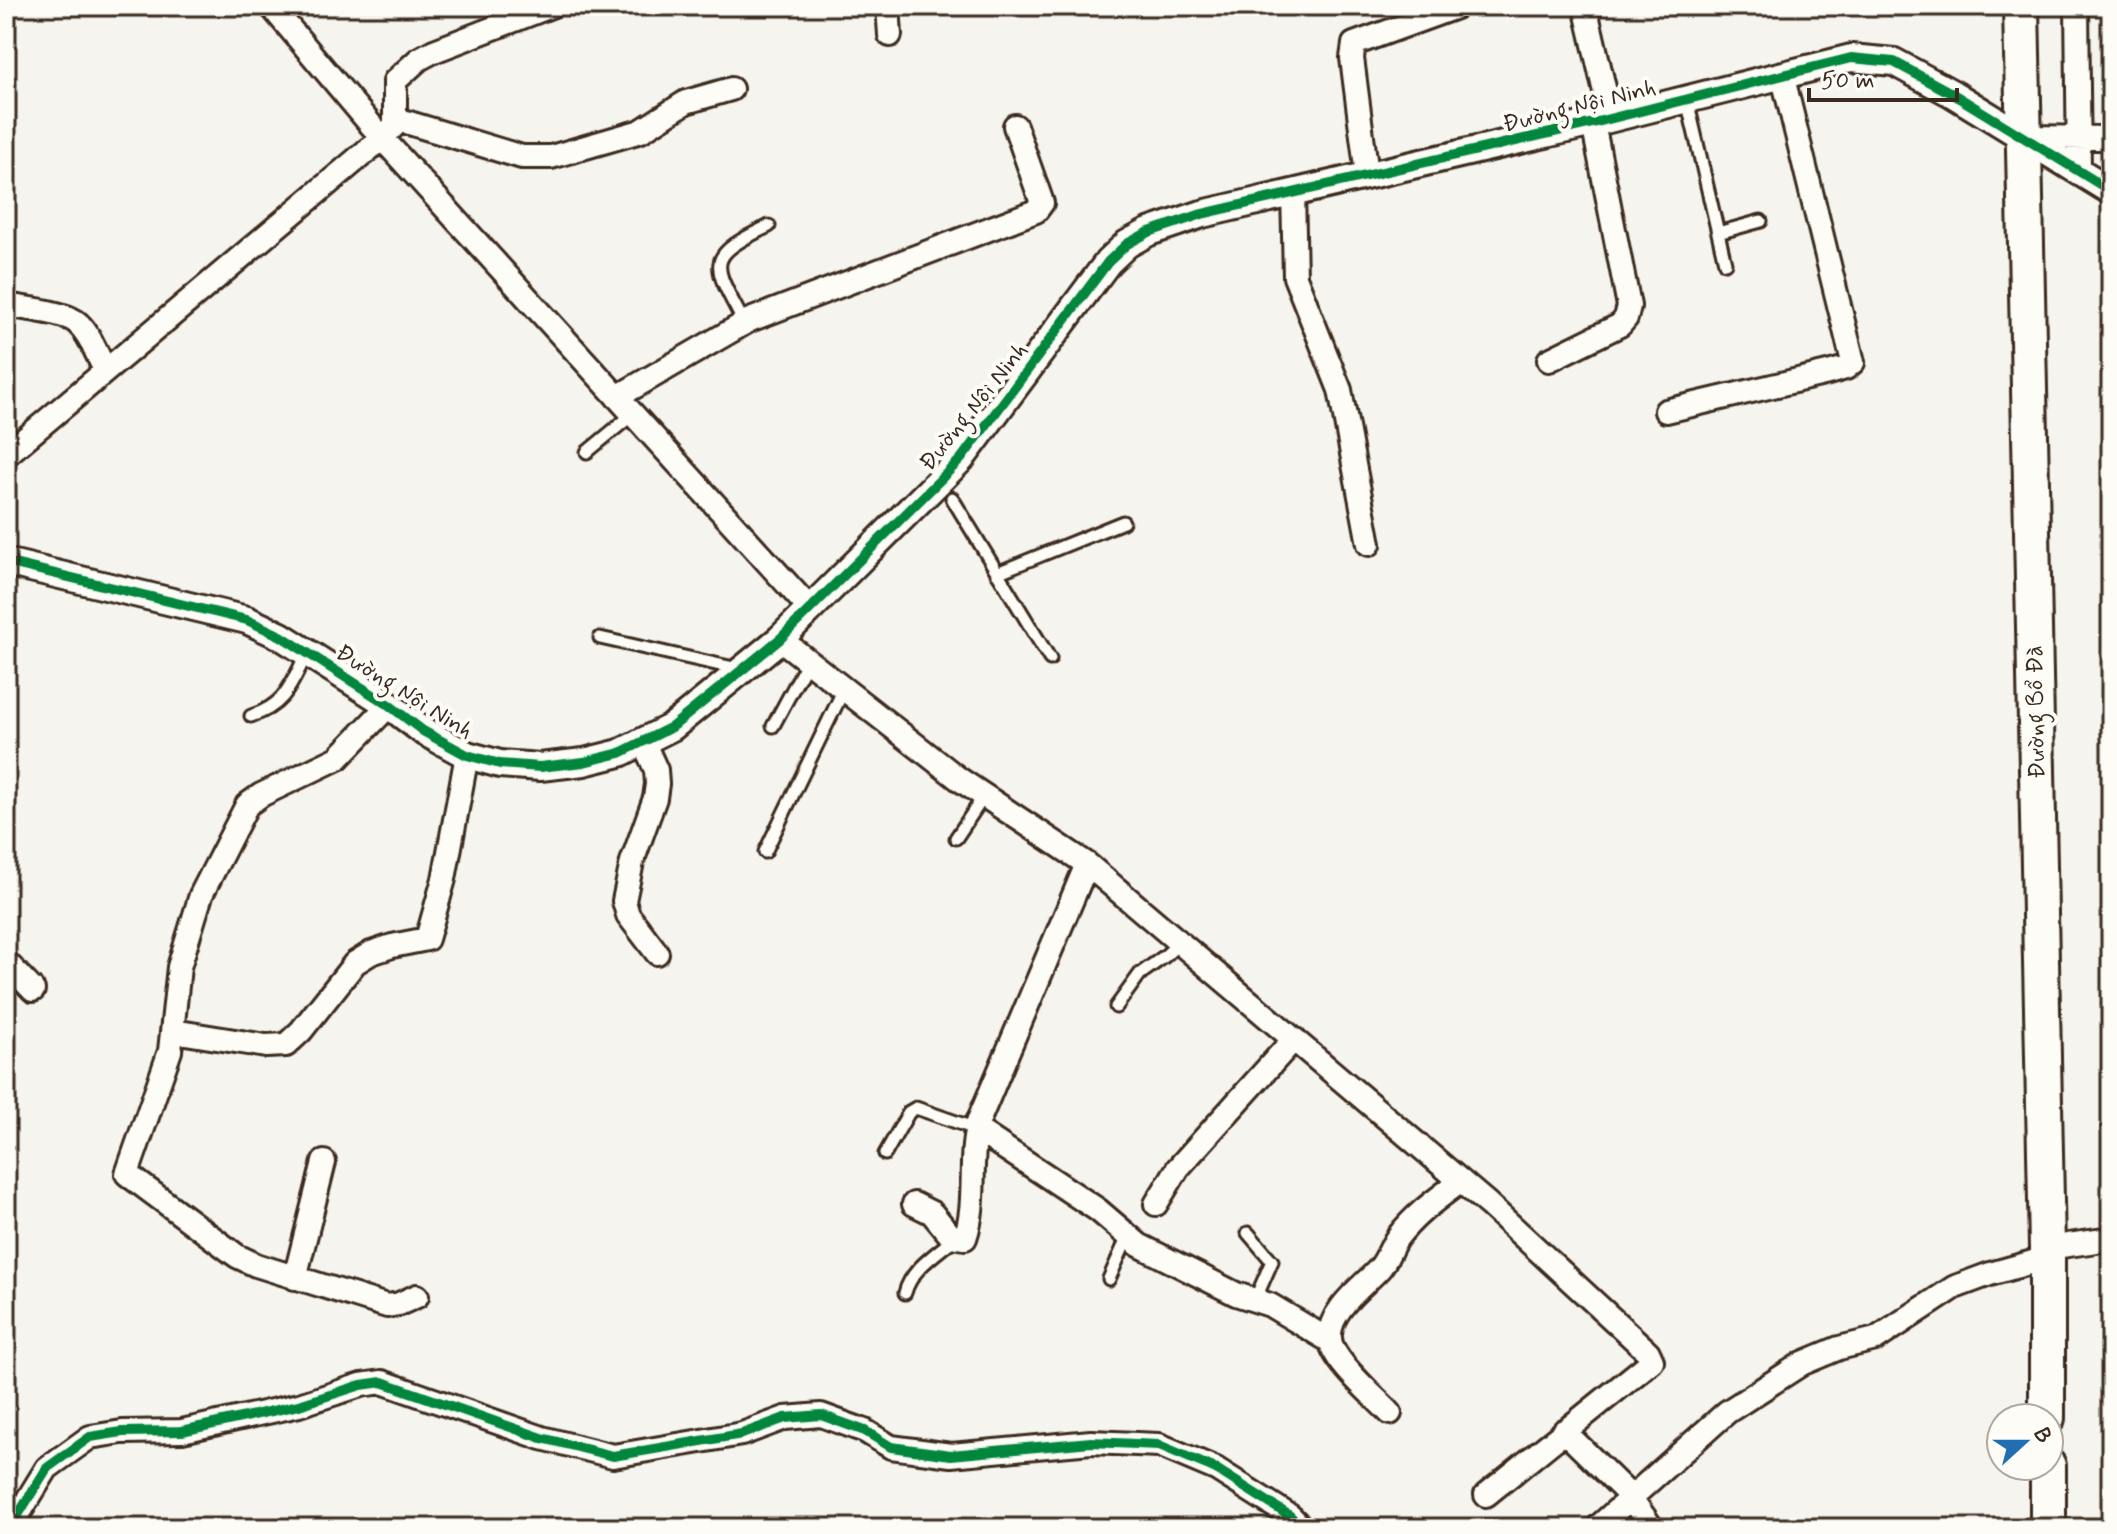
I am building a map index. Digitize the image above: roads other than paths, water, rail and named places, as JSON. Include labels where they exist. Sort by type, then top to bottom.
[{"type":"main road","name":"Đường Bổ Đà","points":[[2021,6],[2047,1253],[2047,1402]]},
{"type":"main road","points":[[2048,1482],[2048,1528]]},
{"type":"street","points":[[271,6],[382,138],[810,609]]},
{"type":"street","points":[[6,455],[382,138],[395,125],[395,81],[419,59],[551,6]]},
{"type":"street","points":[[888,6],[890,35]]},
{"type":"street","points":[[1549,360],[1620,325],[1626,318],[1629,306],[1585,6]]},
{"type":"street","points":[[2077,6],[2079,171]]},
{"type":"street","points":[[1367,175],[1352,58],[1354,44],[1456,7]]},
{"type":"street","name":"Đường Nội Ninh","points":[[6,562],[247,620],[281,636],[389,705],[423,731],[467,755],[500,764],[540,767],[596,759],[620,753],[672,727],[780,639],[946,490],[961,459],[1108,262],[1127,244],[1149,232],[1293,192],[1602,121],[1851,58],[1894,62],[1953,94],[2111,191]]},
{"type":"street","points":[[1666,411],[1828,373],[1846,368],[1853,362],[1782,74]]},
{"type":"street","points":[[396,119],[522,157],[551,157],[641,131],[686,102],[731,89]]},
{"type":"street","points":[[617,397],[744,323],[1036,211],[1042,203],[1015,126]]},
{"type":"street","points":[[2023,137],[2111,138]]},
{"type":"street","points":[[1293,192],[1295,277],[1340,390],[1369,544]]},
{"type":"street","points":[[6,305],[76,322],[86,333],[105,370]]},
{"type":"street","points":[[780,639],[959,779],[1087,864],[1461,1181],[1651,1356],[1652,1361],[1486,1495]]},
{"type":"street","points":[[389,705],[338,758],[261,795],[247,805],[201,895],[179,967],[170,1051],[127,1174],[237,1256],[256,1265],[387,1306],[417,1296]]},
{"type":"street","points":[[643,741],[656,770],[655,798],[632,862],[624,901],[628,915],[657,953]]},
{"type":"street","points":[[173,1031],[266,1046],[286,1045],[301,1031],[355,963],[371,953],[427,939],[444,879],[467,755]]},
{"type":"street","points":[[914,1204],[932,1213],[955,1238],[965,1238],[971,1220],[971,1168],[976,1129],[1087,864]]},
{"type":"street","points":[[6,962],[33,990]]},
{"type":"street","points":[[1156,1204],[1178,1168],[1294,1039]]},
{"type":"street","points":[[976,1129],[1098,1210],[1128,1236],[1183,1269],[1270,1305],[1330,1341]]},
{"type":"street","points":[[295,1278],[324,1162]]},
{"type":"street","points":[[1390,1413],[1338,1358],[1329,1335],[1351,1295],[1379,1269],[1397,1239],[1421,1211],[1461,1181]]},
{"type":"street","points":[[1597,1528],[1727,1412],[1803,1363],[1823,1353],[1876,1339],[1955,1287],[2047,1253],[2111,1239]]},
{"type":"street","points":[[10,1528],[47,1468],[90,1437],[122,1432],[182,1431],[299,1405],[361,1385],[382,1382],[542,1438],[613,1456],[742,1434],[785,1418],[821,1415],[865,1431],[891,1447],[951,1455],[1091,1442],[1159,1445],[1216,1469],[1290,1516],[1302,1528]]},
{"type":"street","points":[[1564,1431],[1631,1498],[1652,1528]]},
{"type":"lane","points":[[1687,99],[1725,263]]},
{"type":"lane","points":[[1718,233],[1761,221]]},
{"type":"lane","points":[[744,323],[717,265],[733,246],[769,226]]},
{"type":"lane","points":[[587,452],[633,414]]},
{"type":"lane","points":[[946,490],[1050,659]]},
{"type":"lane","points":[[997,573],[1123,522]]},
{"type":"lane","points":[[600,638],[742,670]]},
{"type":"lane","points":[[251,716],[268,710],[284,698],[307,653]]},
{"type":"lane","points":[[773,726],[808,661]]},
{"type":"lane","points":[[765,852],[844,689]]},
{"type":"lane","points":[[956,838],[984,796]]},
{"type":"lane","points":[[1116,1007],[1140,974],[1180,942]]},
{"type":"lane","points":[[885,1154],[909,1112],[916,1108],[976,1129]]},
{"type":"lane","points":[[1248,1233],[1272,1261],[1255,1300]]},
{"type":"lane","points":[[1109,1279],[1128,1236]]},
{"type":"lane","points":[[905,1293],[908,1281],[915,1273],[955,1238]]}]
